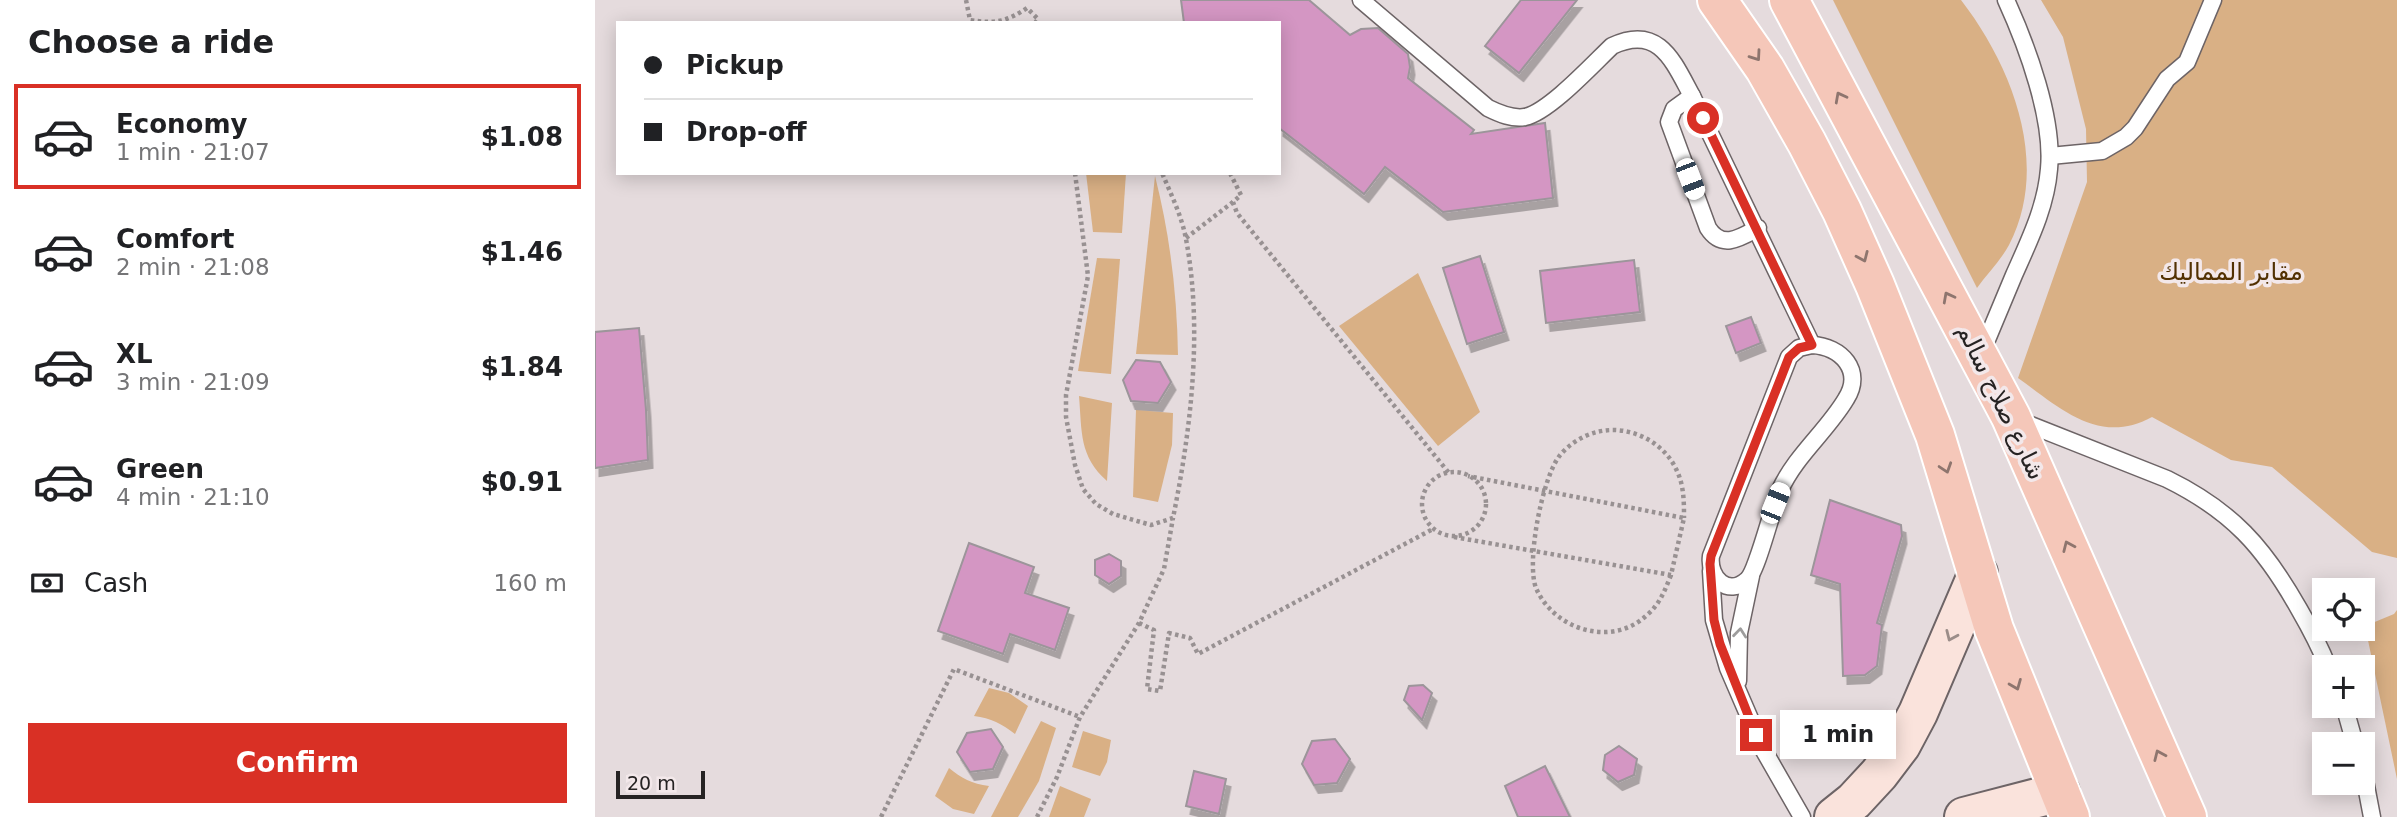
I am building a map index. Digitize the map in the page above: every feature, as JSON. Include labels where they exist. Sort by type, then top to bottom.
[{"type":"main road","points":[[1717,0],[1771,79],[1807,143],[1875,285],[1935,435],[1999,642],[2065,804],[1964,817]]},
{"type":"main road","name":"شارع صلاح سالم","points":[[1789,0],[2011,417],[2187,817]]},
{"type":"main road","points":[[1834,817],[1854,801],[1901,745],[1918,713],[1979,573]]},
{"type":"lane","points":[[1361,0],[1488,108],[1500,115],[1514,117],[1536,113],[1612,46],[1624,40],[1638,39],[1663,48],[1692,96],[1758,228],[1812,345]]},
{"type":"lane","points":[[1980,356],[2036,226],[2046,194],[2050,156],[2050,136],[2043,104],[2006,0]]},
{"type":"lane","points":[[2050,156],[2102,151],[2126,137],[2135,128],[2167,79],[2187,62],[2213,0]]},
{"type":"lane","points":[[1692,96],[1674,109],[1669,122],[1708,228],[1713,235],[1727,242],[1758,228]]},
{"type":"lane","points":[[1738,690],[1739,633],[1751,576],[1769,518],[1781,487],[1803,453],[1847,398],[1851,386],[1851,373],[1846,361],[1837,351],[1825,345],[1799,348],[1789,357],[1711,556],[1714,620],[1728,668],[1763,748],[1802,817]]},
{"type":"lane","points":[[2011,417],[2167,479],[2188,489],[2222,512],[2256,543],[2283,582],[2323,655]]},
{"type":"lane","points":[[1711,571],[1719,582],[1732,586],[1740,585],[1751,576]]},
{"type":"lane","points":[[2368,795],[2372,817]]},
{"type":"path","points":[[966,0],[970,20],[984,21]]},
{"type":"path","points":[[1002,21],[1027,8],[1038,19],[1036,21]]},
{"type":"path","points":[[1075,175],[1088,276],[1066,395],[1066,416],[1075,465],[1083,489],[1096,504],[1112,514],[1151,525],[1173,518]]},
{"type":"path","points":[[1037,817],[1057,776],[1080,717],[1139,622],[1164,569],[1186,454],[1195,345],[1186,238],[1163,175]]},
{"type":"path","points":[[1186,238],[1241,195],[1231,175]]},
{"type":"path","points":[[1233,202],[1237,214],[1449,473]]},
{"type":"path","points":[[1620,430],[1644,436],[1663,450],[1677,470],[1683,493],[1684,518],[1671,575],[1661,600],[1646,617],[1616,631],[1583,631],[1563,621],[1546,606],[1535,587],[1532,565],[1544,491],[1557,459],[1575,442],[1597,432],[1620,430]]},
{"type":"path","points":[[1671,575],[1443,535],[1426,521],[1422,499],[1431,482],[1449,473],[1459,472],[1468,476],[1684,518]]},
{"type":"path","points":[[1454,537],[1465,535],[1474,529],[1485,510],[1486,500],[1482,490],[1468,476]]},
{"type":"path","points":[[1139,622],[1154,629],[1147,689],[1160,691],[1169,633],[1190,638],[1198,654],[1433,529]]},
{"type":"path","points":[[881,817],[954,669],[1080,717]]},
{"type":"green space","points":[[1833,0],[1961,0],[1996,55],[2010,85],[2020,117],[2026,149],[2026,182],[2021,214],[2009,245],[1977,288]]},
{"type":"green space","name":"مقابر المماليك","points":[[2041,0],[2397,0],[2397,558],[2372,552],[2272,467],[2231,460],[2152,417],[2133,425],[2115,427],[2081,420],[2018,378],[2087,182],[2086,129],[2063,37]]},
{"type":"green space","points":[[1086,175],[1126,175],[1122,233],[1093,232]]},
{"type":"green space","points":[[1155,176],[1172,265],[1178,355],[1136,354]]},
{"type":"green space","points":[[1097,258],[1120,259],[1111,374],[1078,371]]},
{"type":"green space","points":[[1418,273],[1480,412],[1438,446],[1339,326]]},
{"type":"green space","points":[[1079,396],[1112,403],[1107,481],[1087,453]]},
{"type":"green space","points":[[1136,410],[1173,413],[1172,445],[1158,502],[1133,497]]},
{"type":"green space","points":[[2397,610],[2397,779],[2375,674],[2375,655],[2371,655],[2368,641],[2375,641],[2375,622]]},
{"type":"green space","points":[[989,688],[1009,693],[1028,706],[1015,734],[996,722],[974,716]]},
{"type":"green space","points":[[1041,721],[1056,728],[1039,781],[1018,817],[991,817]]},
{"type":"green space","points":[[1083,731],[1111,740],[1107,762],[1100,776],[1072,767]]},
{"type":"green space","points":[[949,768],[967,780],[989,786],[974,814],[953,809],[935,796]]},
{"type":"green space","points":[[1060,786],[1091,799],[1084,817],[1049,817]]},
{"type":"building","points":[[1181,0],[1309,0],[1350,35],[1361,29],[1378,28],[1408,54],[1408,78],[1474,130],[1471,134],[1545,123],[1553,198],[1443,212],[1385,167],[1364,194],[1281,130],[1281,21],[1184,21]]},
{"type":"building","points":[[1521,0],[1577,0],[1519,73],[1485,46]]},
{"type":"building","points":[[1480,256],[1504,332],[1467,344],[1443,268]]},
{"type":"building","points":[[1634,260],[1640,312],[1546,323],[1540,271]]},
{"type":"building","points":[[1751,317],[1761,343],[1736,353],[1726,326]]},
{"type":"building","points":[[639,328],[648,460],[595,468],[595,332]]},
{"type":"building","points":[[1136,360],[1160,362],[1171,382],[1158,403],[1131,401],[1123,380]]},
{"type":"building","points":[[1830,500],[1901,525],[1902,536],[1877,623],[1882,625],[1877,666],[1865,675],[1843,676],[1840,584],[1811,575]]},
{"type":"building","points":[[969,543],[1034,567],[1025,593],[1069,608],[1055,650],[1010,634],[1003,654],[938,631]]},
{"type":"building","points":[[1109,554],[1121,561],[1121,576],[1109,584],[1095,575],[1095,560]]},
{"type":"building","points":[[1423,685],[1432,693],[1422,720],[1404,700],[1409,686]]},
{"type":"building","points":[[991,729],[1003,747],[993,769],[970,772],[957,752],[967,733]]},
{"type":"building","points":[[1335,739],[1350,759],[1337,783],[1314,785],[1302,764],[1312,741]]},
{"type":"building","points":[[1619,746],[1637,759],[1634,775],[1618,782],[1603,770],[1605,755]]},
{"type":"building","points":[[1545,766],[1570,817],[1518,817],[1505,786]]},
{"type":"building","points":[[1194,771],[1226,779],[1219,814],[1186,806]]},
{"type":"route","points":[[1703,118],[1812,345],[1799,348],[1789,357],[1711,556],[1711,596],[1720,644],[1756,735]]}]
